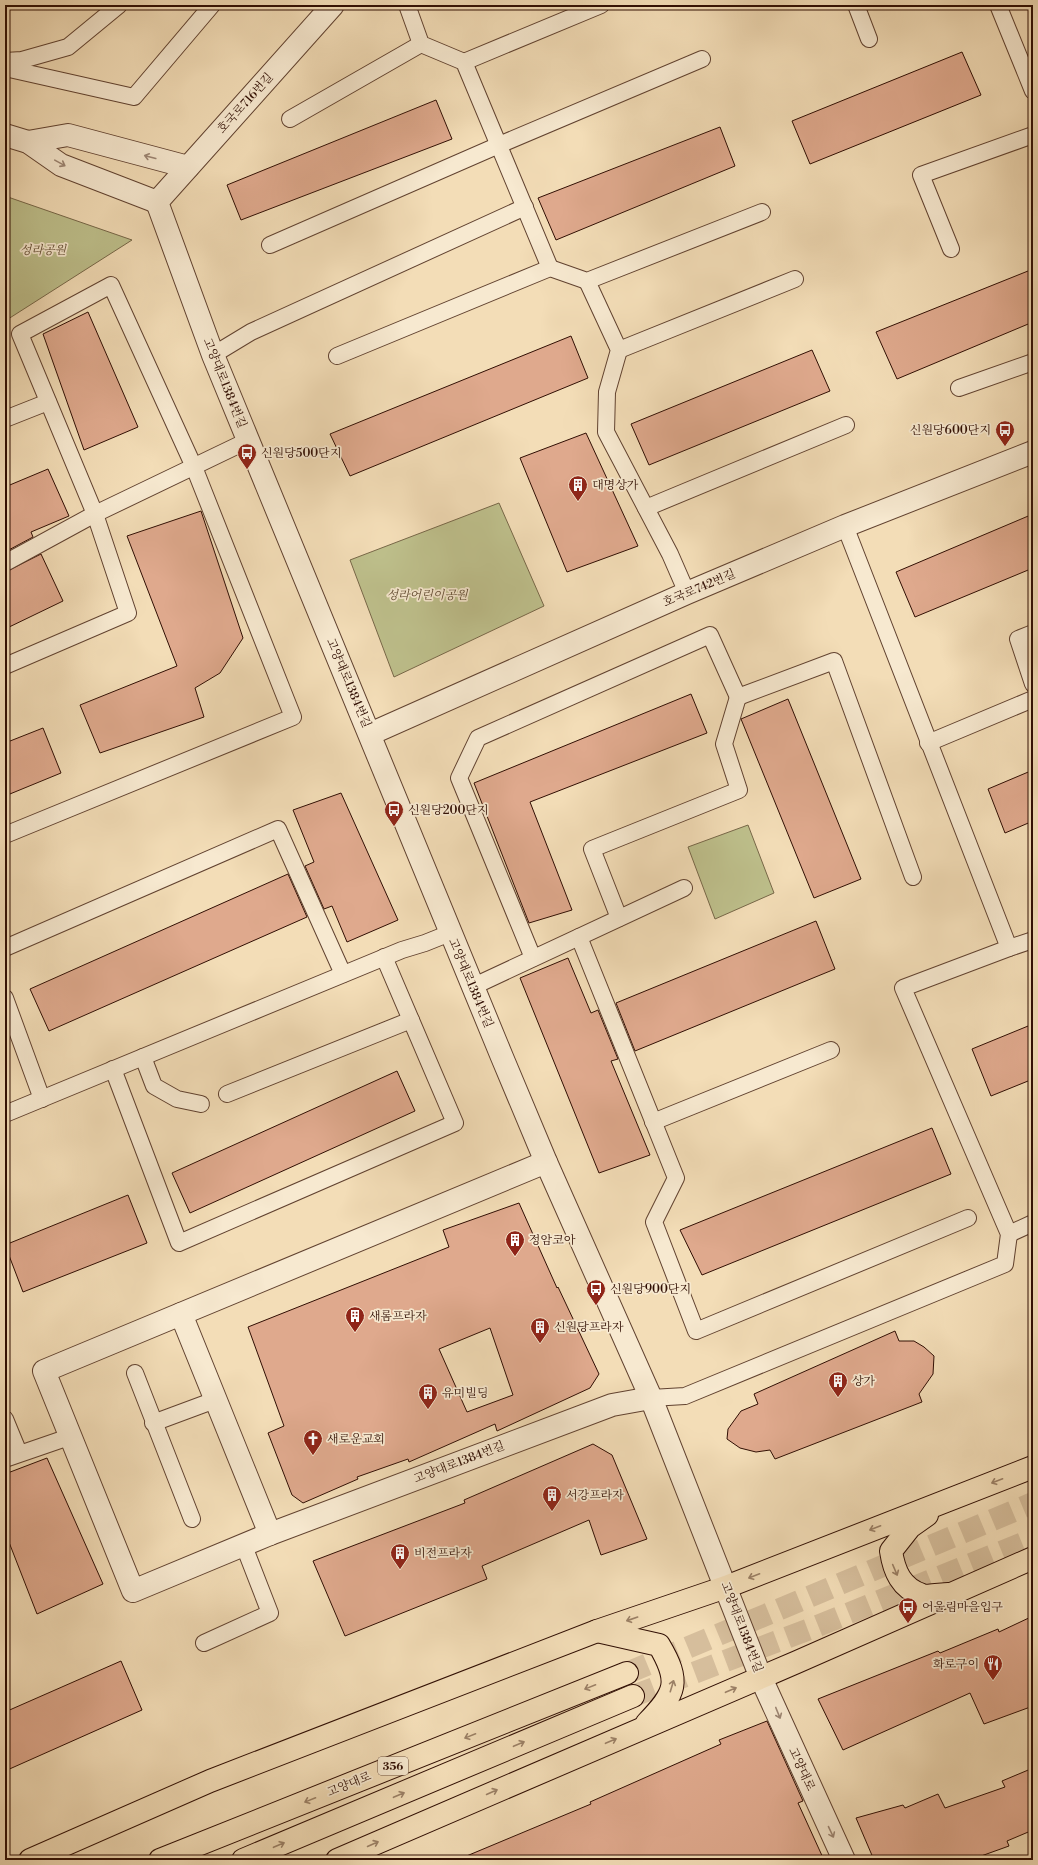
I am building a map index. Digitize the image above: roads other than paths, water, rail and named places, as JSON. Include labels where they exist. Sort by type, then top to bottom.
[{"type":"main road","points":[[30,1860],[210,1781],[597,1631],[726,1587],[1033,1468]]},
{"type":"main road","points":[[946,1501],[910,1526],[891,1551],[893,1566],[901,1582],[923,1595],[956,1593]]},
{"type":"main road","points":[[337,1860],[761,1678],[1033,1558]]},
{"type":"main road","points":[[597,1631],[659,1645],[667,1659],[674,1680],[666,1704],[642,1728]]},
{"type":"main road","name":"고양대로","points":[[160,1860],[626,1673]]},
{"type":"main road","name":"356","points":[[243,1860],[633,1696]]},
{"type":"street","name":"호국로716번길","points":[[158,202],[333,5]]},
{"type":"street","points":[[5,134],[28,142],[62,165],[158,202]]},
{"type":"street","points":[[28,142],[68,135],[188,167]]},
{"type":"street","name":"고양대로1384번길","points":[[158,202],[213,355],[370,734],[472,987],[546,1162],[651,1398],[761,1678]]},
{"type":"street","name":"호국로742번길","points":[[370,734],[687,593],[845,526],[1033,452]]},
{"type":"street","points":[[69,1437],[44,1371],[546,1162]]},
{"type":"street","points":[[181,1314],[270,1534]]},
{"type":"street","name":"고양대로1384번길","points":[[69,1437],[133,1591],[270,1534],[612,1405],[651,1398]]},
{"type":"street","name":"고양대로","points":[[761,1678],[844,1860]]},
{"type":"lane","points":[[5,61],[22,60],[68,47],[119,5]]},
{"type":"lane","points":[[5,68],[134,97],[212,5]]},
{"type":"lane","points":[[407,5],[421,44],[464,62],[550,268]]},
{"type":"lane","points":[[464,62],[601,5]]},
{"type":"lane","points":[[856,5],[869,39]]},
{"type":"lane","points":[[998,5],[1033,91]]},
{"type":"lane","points":[[290,119],[421,44]]},
{"type":"lane","points":[[270,245],[498,145],[702,59]]},
{"type":"lane","points":[[951,249],[921,175],[1033,135]]},
{"type":"lane","points":[[213,355],[251,332],[525,208]]},
{"type":"lane","points":[[337,356],[550,268],[587,281],[762,212]]},
{"type":"lane","points":[[619,350],[795,279]]},
{"type":"lane","points":[[587,281],[619,350],[607,392],[606,432],[670,554],[687,593]]},
{"type":"lane","points":[[5,666],[128,613],[95,514],[20,334],[111,285],[194,467],[293,717],[5,835]]},
{"type":"lane","points":[[959,388],[1033,362]]},
{"type":"lane","points":[[5,420],[48,402]]},
{"type":"lane","points":[[646,508],[846,425]]},
{"type":"lane","points":[[5,563],[95,514],[249,440]]},
{"type":"lane","points":[[845,526],[928,743],[1009,948]]},
{"type":"lane","points":[[1033,633],[1018,639],[1033,684]]},
{"type":"lane","points":[[533,958],[459,778],[478,738],[710,635],[738,697],[724,744],[739,790],[592,849],[619,918]]},
{"type":"lane","points":[[738,697],[834,661],[913,876]]},
{"type":"lane","points":[[928,743],[1033,699]]},
{"type":"lane","points":[[5,948],[278,829],[343,974]]},
{"type":"lane","points":[[472,987],[684,888]]},
{"type":"lane","points":[[5,1114],[384,957],[450,933]]},
{"type":"lane","points":[[579,936],[676,1178],[654,1222],[696,1331],[968,1218]]},
{"type":"lane","points":[[651,1398],[685,1396],[1005,1264],[1009,1234],[903,988],[1033,940]]},
{"type":"lane","points":[[113,1070],[179,1243],[455,1123],[384,957]]},
{"type":"lane","points":[[5,998],[42,1099]]},
{"type":"lane","points":[[228,1094],[411,1020]]},
{"type":"lane","points":[[653,1122],[831,1050]]},
{"type":"lane","points":[[144,1057],[154,1086],[177,1099],[201,1104]]},
{"type":"lane","points":[[1009,1234],[1033,1223]]},
{"type":"lane","points":[[135,1373],[153,1423],[192,1519]]},
{"type":"lane","points":[[153,1423],[216,1400]]},
{"type":"lane","points":[[5,1419],[12,1456],[69,1437]]},
{"type":"lane","points":[[204,1643],[270,1613],[244,1546]]},
{"type":"tunnel","points":[[627,1673],[1033,1503]]},
{"type":"tunnel","points":[[633,1696],[815,1627],[1033,1539]]},
{"type":"place","name":"신원당600단지","points":[[1005,447]]},
{"type":"place","name":"신원당500단지","points":[[247,470]]},
{"type":"place","name":"대명상가","points":[[578,502]]},
{"type":"place","name":"신원당200단지","points":[[394,827]]},
{"type":"place","name":"정암코아","points":[[515,1257]]},
{"type":"place","name":"신원당900단지","points":[[596,1306]]},
{"type":"place","name":"새롬프라자","points":[[355,1333]]},
{"type":"place","name":"신원당프라자","points":[[540,1344]]},
{"type":"place","name":"상가","points":[[838,1398]]},
{"type":"place","name":"유미빌딩","points":[[428,1410]]},
{"type":"place","name":"새로운교회","points":[[313,1456]]},
{"type":"place","name":"서강프라자","points":[[552,1512]]},
{"type":"place","name":"비전프라자","points":[[400,1570]]},
{"type":"place","name":"어울림마을입구","points":[[908,1624]]},
{"type":"place","name":"화로구이","points":[[993,1681]]},
{"type":"park label","name":"성라공원","points":[[43,250]]},
{"type":"park label","name":"성라어린이공원","points":[[427,595]]}]
